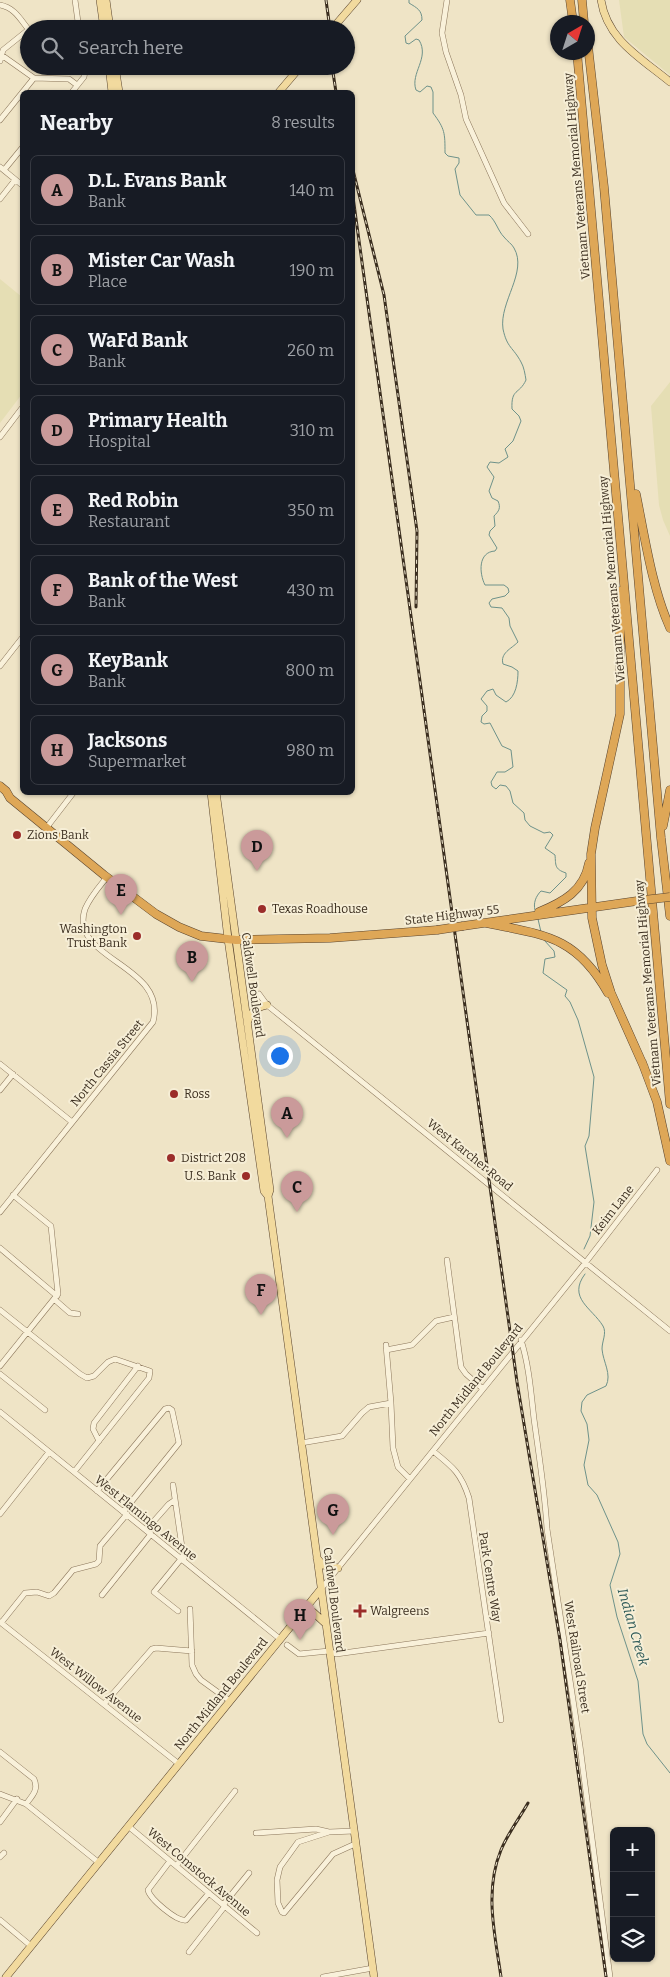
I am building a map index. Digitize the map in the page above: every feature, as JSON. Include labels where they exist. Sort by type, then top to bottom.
[{"type":"highway","points":[[570,0],[572,15]]},
{"type":"highway","points":[[582,0],[583,15]]},
{"type":"highway","name":"Vietnam Veterans Memorial Highway","points":[[578,60],[670,1104]]},
{"type":"highway","points":[[590,60],[603,177],[661,838],[670,916]]},
{"type":"highway","points":[[628,453],[644,537],[660,600],[670,628]]},
{"type":"highway","points":[[619,534],[620,714],[591,854],[592,918],[602,965],[611,993],[644,1067],[657,1102],[670,1161]]},
{"type":"highway","points":[[530,916],[564,900],[580,885],[588,866],[592,827],[606,779]]},
{"type":"highway","points":[[0,786],[10,798]]},
{"type":"highway","points":[[661,838],[670,790]]},
{"type":"highway","points":[[0,794],[10,798],[107,877],[167,921],[201,936],[232,939]]},
{"type":"highway","name":"State Highway 55","points":[[232,939],[330,938],[437,930],[670,897]]},
{"type":"highway","points":[[486,923],[545,935],[574,950],[598,977],[644,1067]]},
{"type":"main road","points":[[100,0],[103,20]]},
{"type":"main road","points":[[106,0],[109,20]]},
{"type":"main road","points":[[340,20],[357,0]]},
{"type":"main road","points":[[601,0],[605,19],[613,33],[622,43],[670,82]]},
{"type":"main road","points":[[110,75],[112,90]]},
{"type":"main road","points":[[116,75],[119,90]]},
{"type":"main road","points":[[282,90],[294,75]]},
{"type":"main road","points":[[211,795],[215,806]]},
{"type":"main road","points":[[215,806],[216,795]]},
{"type":"main road","name":"Caldwell Boulevard","points":[[215,806],[264,1191],[268,1196]]},
{"type":"main road","name":"Caldwell Boulevard","points":[[232,939],[247,1024],[270,1190],[268,1196],[374,1977]]},
{"type":"main road","points":[[247,1024],[250,1014],[256,1009],[267,1005]]},
{"type":"main road","points":[[317,1558],[323,1565],[338,1568]]},
{"type":"main road","name":"North Midland Boulevard","points":[[6,1977],[321,1589]]},
{"type":"main road","points":[[302,1612],[313,1612],[325,1623]]},
{"type":"street","points":[[76,0],[78,20]]},
{"type":"street","points":[[446,0],[442,33],[466,118],[504,203],[528,234]]},
{"type":"street","points":[[0,5],[7,6],[21,20]]},
{"type":"street","points":[[20,37],[3,50],[1,57],[20,69]]},
{"type":"street","points":[[29,75],[34,78],[69,79],[77,86]]},
{"type":"street","points":[[74,90],[85,75]]},
{"type":"street","points":[[24,90],[34,78]]},
{"type":"street","points":[[0,120],[20,95]]},
{"type":"street","points":[[20,150],[2,169],[20,183]]},
{"type":"street","points":[[0,199],[16,180]]},
{"type":"street","points":[[0,437],[20,411]]},
{"type":"street","points":[[0,666],[20,641]]},
{"type":"street","points":[[47,827],[72,795]]},
{"type":"street","name":"North Cassia Street","points":[[0,1212],[148,1028],[155,1015],[155,1002],[148,988],[95,945],[87,936],[83,920],[85,910],[91,898],[107,877]]},
{"type":"street","name":"West Karcher Road","points":[[259,994],[267,1005],[670,1331]]},
{"type":"street","points":[[0,1064],[72,1122]]},
{"type":"street","points":[[0,1090],[13,1074]]},
{"type":"street","name":"Keim Lane","points":[[586,1262],[657,1170]]},
{"type":"street","points":[[0,1366],[56,1298],[59,1288],[51,1226],[14,1195]]},
{"type":"street","points":[[0,1248],[70,1313],[78,1314]]},
{"type":"street","points":[[447,1260],[461,1367],[482,1389]]},
{"type":"street","name":"North Midland Boulevard","points":[[321,1589],[586,1262]]},
{"type":"street","points":[[0,1310],[87,1378],[94,1376],[108,1362],[115,1359],[150,1371],[149,1378],[74,1472]]},
{"type":"street","points":[[410,1479],[398,1467],[395,1457],[386,1348],[412,1346],[436,1321],[454,1317]]},
{"type":"street","name":"West Railroad Street","points":[[521,1340],[525,1352],[539,1450],[547,1529],[580,1746],[610,1977]]},
{"type":"street","points":[[99,1441],[93,1429],[94,1423],[138,1366]]},
{"type":"street","points":[[0,1374],[46,1410]]},
{"type":"street","points":[[301,1443],[342,1436],[369,1407],[391,1403]]},
{"type":"street","points":[[1,1622],[25,1593],[37,1592],[49,1596],[54,1593],[73,1570],[96,1564],[99,1561],[100,1546],[179,1443],[172,1410],[169,1408],[165,1409],[98,1491]]},
{"type":"street","name":"West Flamingo Avenue","points":[[0,1412],[280,1639]]},
{"type":"street","name":"Park Centre Way","points":[[433,1451],[463,1479],[468,1494],[501,1720]]},
{"type":"street","points":[[0,1514],[49,1452]]},
{"type":"street","points":[[173,1485],[183,1560],[154,1592],[178,1611]]},
{"type":"street","points":[[146,1530],[168,1504],[175,1500]]},
{"type":"street","points":[[102,1594],[151,1534]]},
{"type":"street","points":[[190,1609],[192,1665],[196,1674],[230,1701]]},
{"type":"street","name":"West Willow Avenue","points":[[1,1622],[179,1764]]},
{"type":"street","points":[[287,1645],[299,1654],[329,1651],[336,1654],[488,1633]]},
{"type":"street","points":[[104,1704],[152,1649],[192,1651]]},
{"type":"street","points":[[0,1752],[34,1779],[37,1786],[36,1791],[26,1804]]},
{"type":"street","points":[[176,1866],[235,1791]]},
{"type":"street","points":[[0,1794],[26,1804],[98,1862]]},
{"type":"street","points":[[0,1822],[17,1800]]},
{"type":"street","name":"West Comstock Avenue","points":[[128,1826],[257,1933]]},
{"type":"street","points":[[256,1832],[316,1829],[329,1832],[354,1831]]},
{"type":"street","points":[[329,1832],[298,1842],[280,1867],[277,1880],[278,1902],[284,1914],[333,1854],[356,1844]]},
{"type":"street","points":[[170,1861],[148,1890],[150,1896],[172,1915],[180,1920],[186,1920],[208,1893]]},
{"type":"street","points":[[189,1952],[249,1873]]},
{"type":"street","points":[[0,1920],[31,1946]]},
{"type":"street","points":[[323,1977],[373,1968]]},
{"type":"shaded area","points":[[619,0],[670,0],[670,75],[624,37]]},
{"type":"shaded area","points":[[0,279],[20,295],[20,397],[0,423]]},
{"type":"shaded area","points":[[670,382],[670,536],[659,505],[651,406]]},
{"type":"waterway","name":"Indian Creek","points":[[409,0],[409,3],[418,10],[422,17],[422,20],[405,36],[406,43],[409,44],[416,39],[419,40],[422,47],[421,59],[415,78],[416,90],[420,92],[427,86],[431,87],[433,92],[433,113],[444,132],[445,153],[448,156],[459,158],[459,163],[455,169],[460,195],[476,215],[489,215],[491,217],[502,235],[513,247],[517,257],[518,267],[505,308],[503,329],[508,344],[522,364],[526,380],[514,395],[512,402],[512,409],[521,421],[513,441],[505,449],[508,457],[499,463],[490,462],[487,467],[494,477],[489,491],[492,498],[498,501],[499,508],[494,516],[495,526],[489,535],[497,548],[495,551],[485,555],[481,569],[485,585],[504,585],[508,588],[509,592],[505,596],[492,599],[489,603],[491,607],[502,608],[509,618],[510,626],[518,642],[505,654],[502,660],[503,664],[518,671],[518,675],[514,693],[506,702],[496,695],[493,689],[487,691],[481,699],[487,706],[487,711],[482,716],[481,722],[484,724],[490,723],[502,746],[511,750],[513,767],[505,772],[497,772],[491,782],[492,786],[496,789],[500,785],[506,786],[510,791],[513,803],[524,813],[525,820],[530,826],[544,833],[550,832],[553,835],[545,848],[555,855],[558,868],[566,873],[566,877],[550,893],[541,891],[539,893],[536,897],[535,910]]},
{"type":"waterway","name":"Indian Creek","points":[[538,919],[541,932]]},
{"type":"waterway","name":"Indian Creek","points":[[544,940],[554,951],[555,957],[545,959],[543,973],[567,990],[565,996],[570,1002],[578,1020],[594,1077],[589,1136],[585,1146],[594,1202],[590,1236],[584,1249]]},
{"type":"waterway","name":"Indian Creek","points":[[585,1274],[580,1282],[580,1296],[604,1329],[602,1349],[608,1372],[608,1381],[606,1386],[587,1395],[582,1402],[581,1411],[587,1424],[589,1440],[584,1465],[588,1485],[597,1495],[618,1542],[620,1554],[610,1585],[617,1617],[638,1681],[643,1734],[647,1744],[670,1773]]},
{"type":"railway","points":[[326,0],[329,20]]},
{"type":"railway","points":[[333,75],[336,90]]},
{"type":"railway","points":[[355,178],[384,295],[417,531],[416,607]]},
{"type":"railway","points":[[355,212],[517,1382],[560,1640],[606,1977]]},
{"type":"railway","points":[[501,1977],[492,1913],[493,1881],[501,1850],[528,1803]]},
{"type":"place","name":"Zions Bank","points":[[17,835]]},
{"type":"place","name":"Primary Health","points":[[257,871]]},
{"type":"place","name":"Texas Roadhouse","points":[[262,909]]},
{"type":"place","name":"Red Robin","points":[[121,915]]},
{"type":"place","name":"Washington Trust Bank","points":[[137,936]]},
{"type":"place","name":"Mister Car Wash","points":[[192,982]]},
{"type":"place","name":"Ross","points":[[174,1094]]},
{"type":"place","name":"D.L. Evans Bank","points":[[287,1138]]},
{"type":"place","name":"District 208","points":[[171,1158]]},
{"type":"place","name":"U.S. Bank","points":[[246,1176]]},
{"type":"place","name":"WaFd Bank","points":[[297,1212]]},
{"type":"place","name":"Bank of the West","points":[[261,1315]]},
{"type":"place","name":"KeyBank","points":[[333,1535]]},
{"type":"place","name":"Walgreens","points":[[360,1611]]},
{"type":"place","name":"Jacksons","points":[[300,1640]]}]
